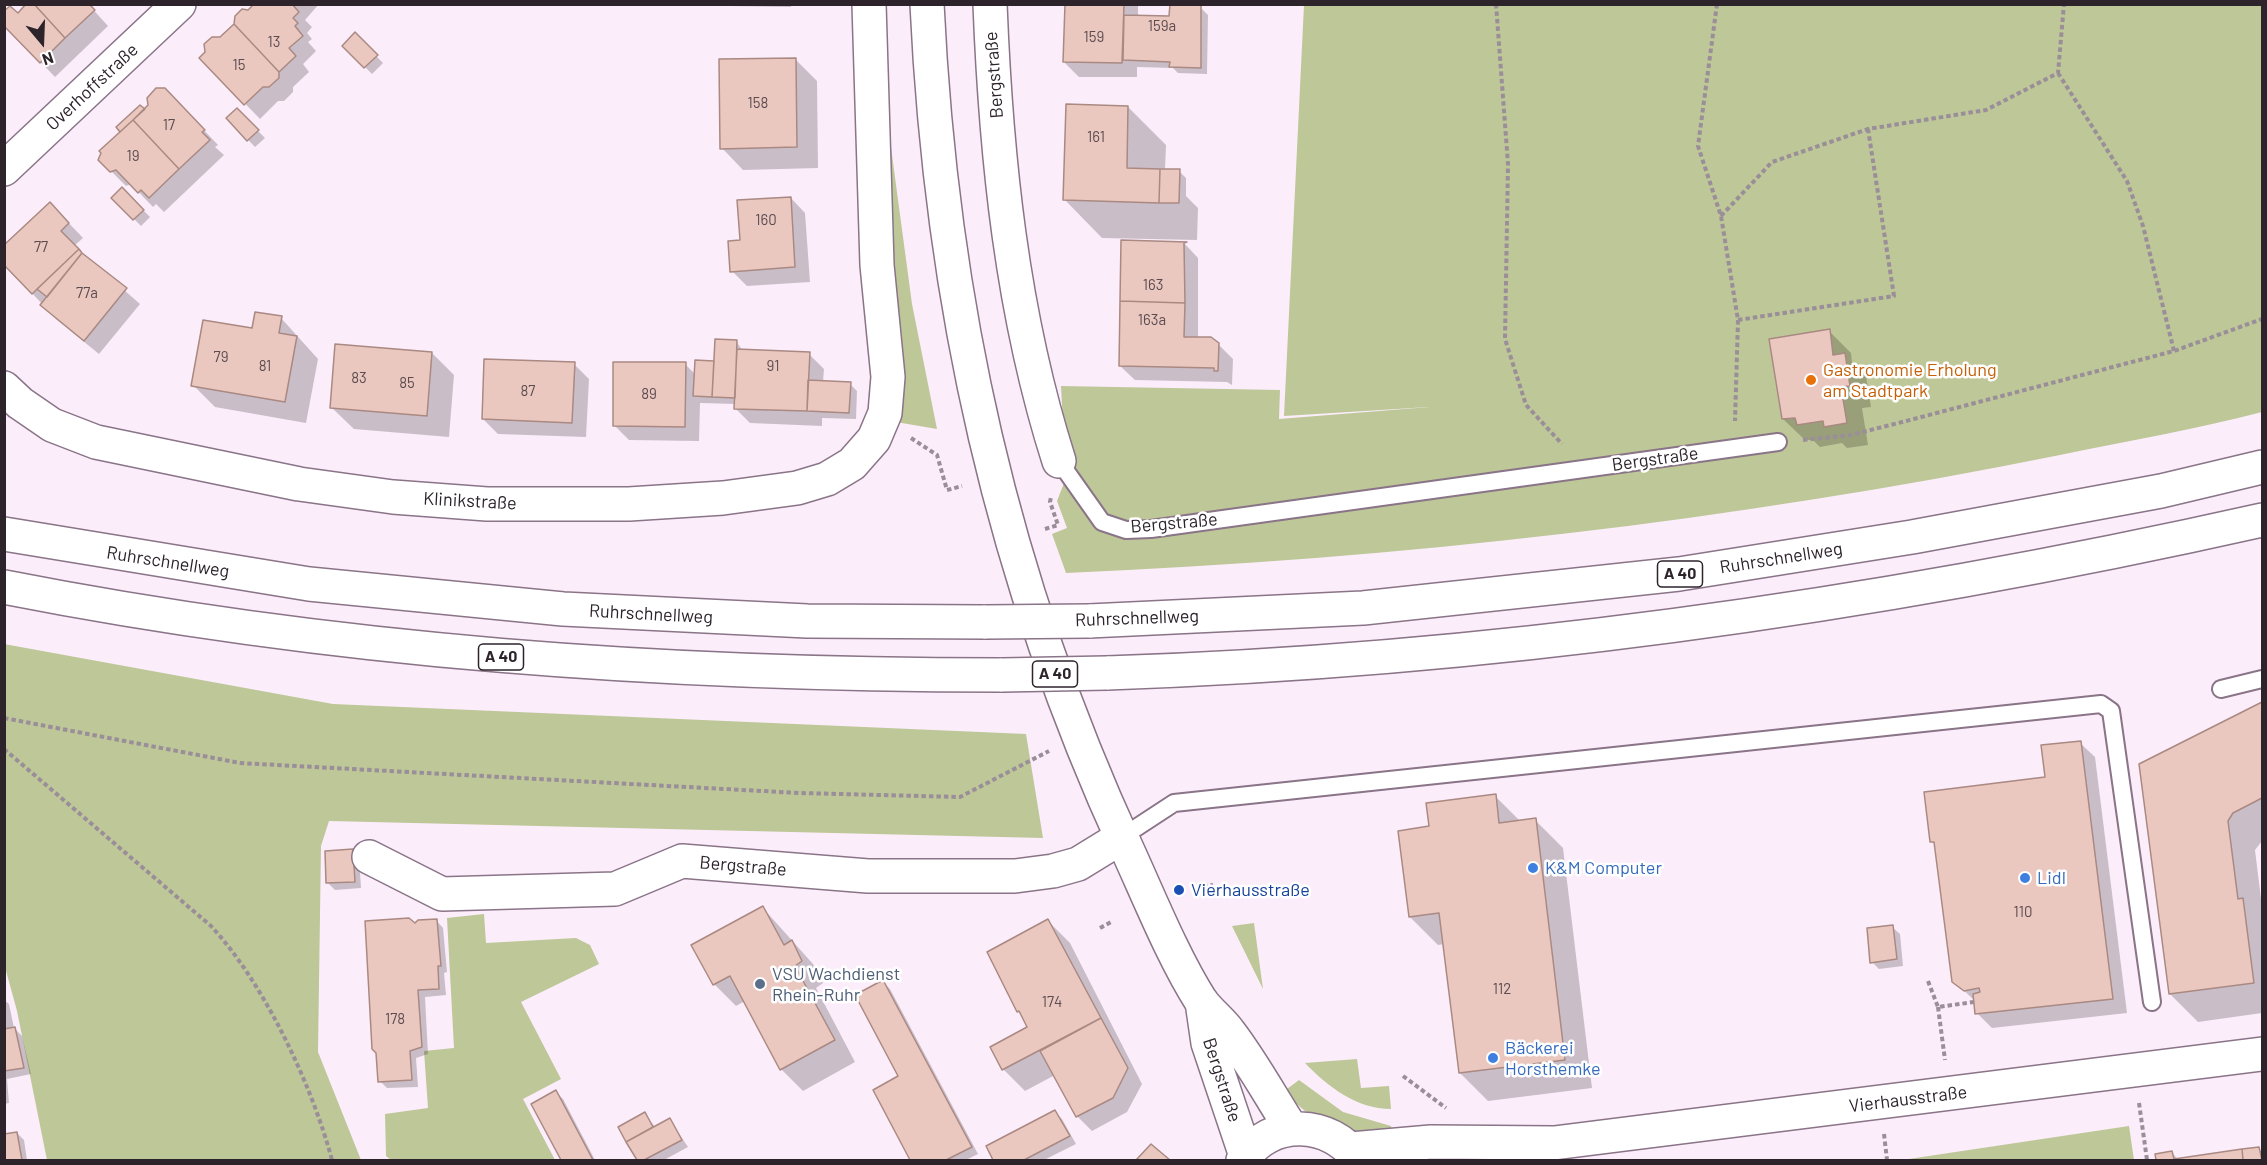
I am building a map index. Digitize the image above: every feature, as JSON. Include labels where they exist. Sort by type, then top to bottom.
[{"type":"main road","name":"Overhoffstraße","points":[[4,169],[179,4]]},
{"type":"main road","name":"Klinikstraße","points":[[4,388],[20,403],[52,425],[96,442],[299,484],[393,497],[487,504],[628,504],[723,498],[797,488],[827,479],[852,464],[874,440],[885,413],[888,377],[877,265],[869,4]]},
{"type":"main road","name":"Bergstraße","points":[[927,4],[939,177],[957,312],[993,477],[1010,540],[1077,736],[1122,837],[1202,1002],[1230,1032],[1291,1128]]},
{"type":"main road","name":"Bergstraße","points":[[990,4],[1002,175],[1015,269],[1036,382],[1059,460]]},
{"type":"main road","name":"Ruhrschnellweg","points":[[4,534],[309,584],[563,609],[807,621],[1089,621],[1363,608],[1679,574],[1912,537],[2161,491],[2262,467]]},
{"type":"main road","name":"A 40","points":[[4,587],[226,624],[509,657],[605,665],[783,673],[1002,675],[1107,673],[1259,666],[1394,656],[1652,628],[1934,586],[2262,520]]},
{"type":"main road","name":"Bergstraße","points":[[369,857],[442,894],[615,890],[682,861],[868,876],[1015,876],[1053,871],[1078,864],[1122,837]]},
{"type":"main road","name":"Bergstraße","points":[[1202,1002],[1208,1043],[1244,1158],[1268,1136],[1291,1128],[1317,1129],[1338,1139],[1355,1155]]},
{"type":"main road","name":"Vierhausstraße","points":[[1355,1155],[1431,1142],[1554,1143],[2262,1054]]},
{"type":"main road","name":"Vierhausstraße","points":[[1487,1161],[1554,1143]]},
{"type":"lane","name":"Bergstraße","points":[[1059,460],[1102,522],[1126,530],[1151,529],[1779,442]]},
{"type":"lane","points":[[2220,689],[2262,679]]},
{"type":"lane","points":[[1122,837],[1174,803],[2101,704],[2111,711],[2152,1002]]},
{"type":"path","points":[[1496,4],[1508,164],[1505,339],[1526,405],[1585,469]]},
{"type":"path","points":[[1717,4],[1698,146],[1721,216],[1738,320],[1734,448]]},
{"type":"path","points":[[2064,4],[2058,73],[2127,181],[2143,226],[2174,351]]},
{"type":"path","points":[[1721,216],[1772,162],[1868,129],[1986,110],[2058,73]]},
{"type":"path","points":[[1738,320],[1894,296],[1868,129]]},
{"type":"path","points":[[1779,442],[1851,435],[2174,351],[2262,320]]},
{"type":"path","points":[[937,455],[947,490],[962,486]]},
{"type":"path","points":[[1044,530],[1058,525],[1050,502]]},
{"type":"path","points":[[4,718],[240,763],[799,793],[960,797],[1077,736]]},
{"type":"path","points":[[4,748],[211,926],[228,944],[246,968],[309,1089],[332,1161]]},
{"type":"path","points":[[1203,886],[1214,885]]},
{"type":"path","points":[[1101,928],[1113,921]]},
{"type":"path","points":[[1928,981],[1938,1007],[1944,1055]]},
{"type":"path","points":[[1938,1007],[1974,1002]]},
{"type":"path","points":[[2135,1070],[2147,1161]]},
{"type":"green space","points":[[1304,5],[2262,5],[2262,412],[2162,435],[1937,478],[1690,518],[1441,547],[1191,567],[1066,573],[1052,534],[1067,528],[1057,501],[1066,478],[1061,386],[1280,390],[1279,419],[1429,407],[1284,416]]},
{"type":"green space","points":[[890,140],[912,304],[937,429],[896,422],[895,282],[887,141]]},
{"type":"green space","points":[[4,644],[333,704],[1026,734],[1043,838],[329,821],[321,846],[318,1052],[361,1160],[47,1160],[17,1011],[5,967]]},
{"type":"green space","points":[[484,914],[486,943],[576,938],[590,945],[599,964],[521,1002],[561,1079],[523,1099],[555,1160],[391,1160],[386,1156],[385,1114],[428,1108],[424,1051],[454,1048],[447,918]]},
{"type":"green space","points":[[1254,923],[1263,989],[1232,926]]},
{"type":"green space","points":[[1357,1059],[1361,1088],[1389,1086],[1391,1109],[1378,1108],[1355,1101],[1333,1088],[1305,1063]]},
{"type":"green space","points":[[1299,1080],[1343,1112],[1391,1126],[1393,1137],[1362,1137],[1305,1111],[1283,1092]]},
{"type":"green space","points":[[2129,1126],[2134,1160],[1902,1160]]},
{"type":"building","points":[[26,4],[34,4],[65,38],[40,63],[4,26],[4,11],[10,6],[18,13]]},
{"type":"building","points":[[34,4],[89,4],[95,10],[65,38]]},
{"type":"building","points":[[254,4],[292,4],[299,12],[293,18],[298,23],[295,26],[303,36],[289,48],[296,56],[279,72],[234,24],[235,16],[242,9],[248,10]]},
{"type":"building","points":[[1065,4],[1124,4],[1122,63],[1063,62]]},
{"type":"building","points":[[1170,4],[1201,5],[1201,68],[1169,67],[1170,62],[1123,60],[1124,15],[1169,16]]},
{"type":"building","points":[[234,24],[279,72],[279,78],[269,87],[263,87],[244,105],[199,58],[205,52],[204,44],[212,37],[220,37]]},
{"type":"building","points":[[355,32],[378,55],[364,68],[342,46]]},
{"type":"building","points":[[796,58],[797,147],[720,149],[719,59]]},
{"type":"building","points":[[156,88],[165,88],[205,130],[202,132],[210,140],[179,169],[133,120],[148,105],[147,98]]},
{"type":"building","points":[[1066,104],[1128,106],[1127,168],[1160,169],[1159,203],[1063,200]]},
{"type":"building","points":[[140,105],[145,109],[120,132],[116,127]]},
{"type":"building","points":[[237,108],[259,130],[247,141],[226,118]]},
{"type":"building","points":[[133,120],[179,169],[149,198],[141,190],[138,193],[116,170],[110,172],[98,160],[101,153],[99,151]]},
{"type":"building","points":[[1160,169],[1180,169],[1179,203],[1159,203]]},
{"type":"building","points":[[122,187],[144,210],[133,220],[111,198]]},
{"type":"building","points":[[791,197],[795,267],[730,272],[728,241],[740,240],[737,200]]},
{"type":"building","points":[[50,202],[69,223],[61,231],[79,249],[32,294],[4,265],[4,245]]},
{"type":"building","points":[[1121,240],[1187,242],[1184,243],[1185,303],[1120,301]]},
{"type":"building","points":[[79,249],[82,253],[47,297],[37,289]]},
{"type":"building","points":[[82,253],[127,288],[84,341],[40,305]]},
{"type":"building","points":[[1120,301],[1185,303],[1184,337],[1211,337],[1219,343],[1218,371],[1214,371],[1214,368],[1119,366]]},
{"type":"building","points":[[255,312],[282,316],[279,333],[297,336],[285,402],[191,386],[203,320],[252,328]]},
{"type":"building","points":[[1830,329],[1833,355],[1845,353],[1850,386],[1841,387],[1847,423],[1824,427],[1823,421],[1797,425],[1795,418],[1782,419],[1769,339]]},
{"type":"building","points":[[715,339],[737,340],[735,398],[712,397]]},
{"type":"building","points":[[335,344],[432,352],[427,416],[330,408]]},
{"type":"building","points":[[737,349],[810,352],[807,411],[734,409]]},
{"type":"building","points":[[484,359],[575,362],[572,423],[482,419]]},
{"type":"building","points":[[695,360],[714,361],[712,397],[693,396]]},
{"type":"building","points":[[613,362],[686,362],[685,427],[613,426]]},
{"type":"building","points":[[808,380],[851,382],[849,413],[807,411]]},
{"type":"building","points":[[2262,702],[2262,798],[2233,813],[2228,821],[2238,899],[2243,898],[2254,983],[2169,994],[2139,764]]},
{"type":"building","points":[[2081,741],[2113,999],[1975,1014],[1973,994],[1980,992],[1979,988],[1964,991],[1952,982],[1934,842],[1930,842],[1924,792],[2045,777],[2041,745]]},
{"type":"building","points":[[1496,794],[1499,823],[1536,818],[1565,1060],[1459,1073],[1439,913],[1409,917],[1398,831],[1429,826],[1426,803]]},
{"type":"building","points":[[353,849],[355,882],[326,883],[325,851]]},
{"type":"building","points":[[763,906],[784,945],[792,940],[802,961],[795,966],[835,1040],[780,1070],[730,976],[713,985],[691,945]]},
{"type":"building","points":[[409,918],[415,923],[418,920],[437,919],[441,966],[438,966],[439,989],[418,990],[422,1047],[410,1051],[412,1080],[378,1082],[376,1053],[372,1049],[365,921]]},
{"type":"building","points":[[1048,919],[1101,1018],[1002,1070],[990,1047],[1027,1027],[987,952]]},
{"type":"building","points":[[1893,925],[1897,959],[1870,963],[1867,928]]},
{"type":"building","points":[[883,980],[972,1147],[946,1160],[910,1160],[873,1090],[898,1076],[855,995]]},
{"type":"building","points":[[1101,1018],[1128,1068],[1113,1098],[1076,1117],[1040,1051]]},
{"type":"building","points":[[15,1027],[24,1068],[4,1071],[4,1029]]},
{"type":"building","points":[[556,1090],[593,1160],[561,1160],[531,1104]]},
{"type":"building","points":[[1055,1110],[1070,1136],[1024,1160],[993,1160],[986,1146]]},
{"type":"building","points":[[645,1112],[653,1127],[626,1142],[618,1127]]},
{"type":"building","points":[[670,1118],[682,1140],[644,1160],[637,1160],[626,1142]]},
{"type":"building","points":[[17,1132],[22,1160],[4,1160],[4,1134]]},
{"type":"building","points":[[1151,1144],[1170,1160],[1136,1160]]},
{"type":"building","points":[[2259,1147],[2262,1160],[2243,1160],[2242,1149]]},
{"type":"building","points":[[2242,1149],[2243,1160],[2156,1160],[2155,1154],[2172,1151],[2174,1159]]},
{"type":"place","name":"Gastronomie Erholung am Stadtpark","points":[[1811,380]]},
{"type":"place","name":"K&M Computer","points":[[1533,868]]},
{"type":"place","name":"Lidl","points":[[2025,878]]},
{"type":"place","name":"Vierhausstraße","points":[[1179,890]]},
{"type":"place","name":"VSU Wachdienst Rhein-Ruhr","points":[[760,984]]},
{"type":"place","name":"Bäckerei Horsthemke","points":[[1493,1058]]}]
